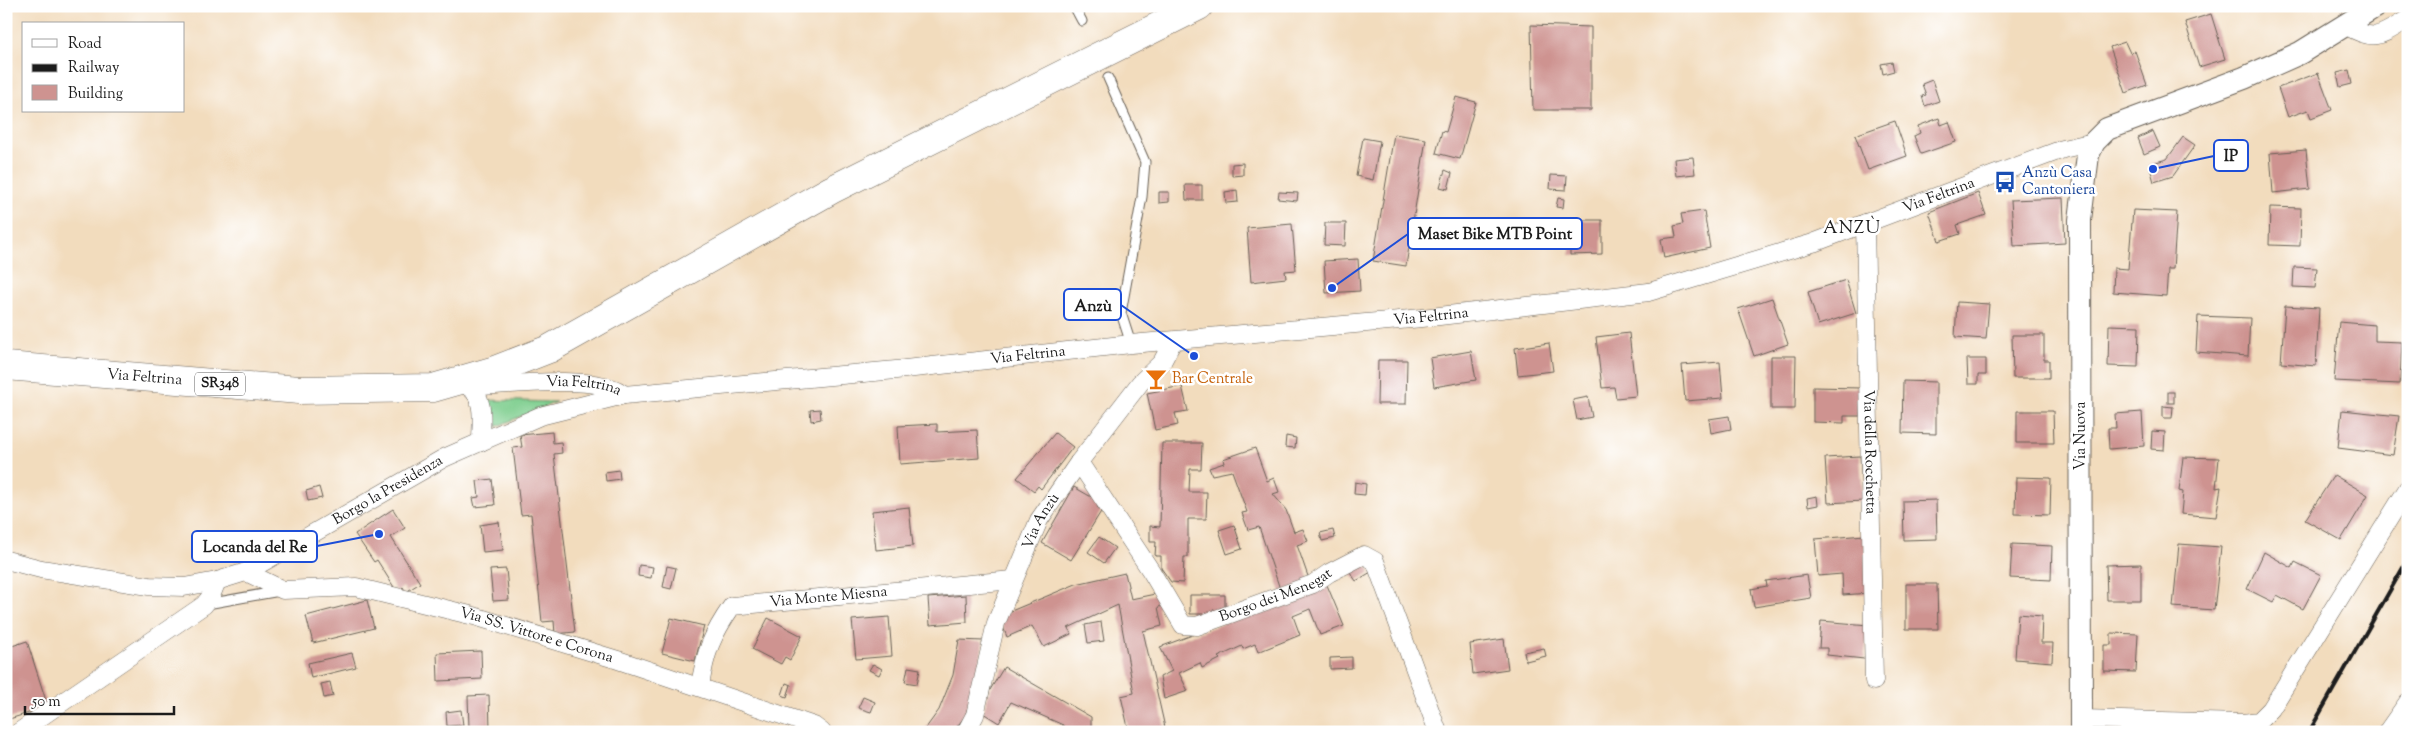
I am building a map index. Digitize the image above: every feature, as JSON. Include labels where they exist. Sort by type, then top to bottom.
[{"type":"main road","name":"Via Feltrina","points":[[6,366],[299,390],[434,388],[492,371],[550,349],[830,190],[1199,6]]},
{"type":"street","name":"Via Feltrina","points":[[434,388],[579,382],[609,385],[618,389],[624,395],[896,370],[1131,344],[1422,318],[1649,292],[1814,243],[2063,149],[2094,142],[2106,129],[2252,74],[2300,53],[2347,26],[2376,6]]},
{"type":"street","points":[[2347,26],[2366,37],[2376,36],[2408,19]]},
{"type":"street","name":"Via Nuova","points":[[2081,725],[2080,220],[2088,156],[2094,142]]},
{"type":"street","name":"Via della Rocchetta","points":[[1866,223],[1874,681]]},
{"type":"street","name":"Via Anzù","points":[[966,732],[975,715],[996,623],[1039,520],[1079,462],[1140,383],[1162,362],[1173,341]]},
{"type":"street","points":[[469,386],[476,392],[480,401],[481,442]]},
{"type":"street","name":"Borgo la Presidenza","points":[[6,560],[41,569],[149,586],[184,587],[217,581],[246,572],[444,458],[540,416],[624,395]]},
{"type":"street","name":"Borgo dei Menegat","points":[[1079,462],[1151,571],[1184,625],[1197,626],[1314,584],[1329,573],[1364,555],[1375,561],[1438,732]]},
{"type":"street","points":[[2081,725],[2243,724],[2259,721],[2271,709],[2408,488]]},
{"type":"street","name":"Via SS. Vittore e Corona","points":[[246,572],[283,590],[356,587],[474,616],[700,687],[814,726],[822,732]]},
{"type":"street","name":"Via Monte Miesna","points":[[700,687],[704,656],[718,626],[732,606],[1013,580]]},
{"type":"street","points":[[19,732],[204,605],[211,596],[217,581]]},
{"type":"street","points":[[2387,732],[2408,702]]},
{"type":"lane","points":[[1074,6],[1082,21]]},
{"type":"lane","points":[[1108,78],[1146,162],[1142,197],[1121,312],[1131,344]]},
{"type":"lane","points":[[204,605],[283,590]]},
{"type":"green space","points":[[485,400],[556,402],[493,428]]},
{"type":"building","points":[[2075,6],[2087,6],[2077,10]]},
{"type":"building","points":[[2196,6],[2208,6],[2208,7],[2197,10]]},
{"type":"building","points":[[2211,14],[2225,59],[2199,67],[2185,22]]},
{"type":"building","points":[[1531,25],[1591,27],[1591,110],[1533,110]]},
{"type":"building","points":[[2125,42],[2130,53],[2135,51],[2147,85],[2126,93],[2110,47]]},
{"type":"building","points":[[1892,62],[1894,71],[1883,74],[1881,64]]},
{"type":"building","points":[[2349,70],[2352,84],[2340,87],[2337,73]]},
{"type":"building","points":[[2318,73],[2332,110],[2311,118],[2308,110],[2288,117],[2278,88]]},
{"type":"building","points":[[1932,80],[1939,101],[1925,106],[1922,96],[1926,95],[1922,84]]},
{"type":"building","points":[[1456,97],[1476,102],[1460,159],[1436,153],[1442,131],[1446,132]]},
{"type":"building","points":[[1939,118],[1941,125],[1949,122],[1956,142],[1921,154],[1914,136],[1920,133],[1918,126]]},
{"type":"building","points":[[1895,121],[1907,156],[1868,170],[1855,135]]},
{"type":"building","points":[[2153,131],[2160,147],[2144,154],[2138,138]]},
{"type":"building","points":[[1394,134],[1426,139],[1406,266],[1373,261]]},
{"type":"building","points":[[2183,137],[2195,145],[2173,176],[2154,182],[2149,164],[2167,159]]},
{"type":"building","points":[[1363,138],[1380,141],[1373,180],[1356,176]]},
{"type":"building","points":[[2306,150],[2310,189],[2273,193],[2270,153]]},
{"type":"building","points":[[1693,157],[1695,174],[1676,176],[1674,159]]},
{"type":"building","points":[[1243,163],[1243,175],[1232,176],[1232,164]]},
{"type":"building","points":[[1445,170],[1452,173],[1448,189],[1440,187]]},
{"type":"building","points":[[1551,175],[1567,176],[1566,190],[1550,189]]},
{"type":"building","points":[[1185,185],[1202,185],[1202,200],[1186,200]]},
{"type":"building","points":[[1237,190],[1238,202],[1226,203],[1225,192]]},
{"type":"building","points":[[1159,192],[1169,192],[1169,202],[1159,203]]},
{"type":"building","points":[[1279,192],[1298,193],[1297,201],[1278,199]]},
{"type":"building","points":[[1978,193],[1986,215],[1957,225],[1960,234],[1939,241],[1929,212]]},
{"type":"building","points":[[1558,198],[1564,199],[1563,208],[1556,207]]},
{"type":"building","points":[[2063,198],[2065,243],[2014,246],[2011,200]]},
{"type":"building","points":[[2270,207],[2301,208],[2300,246],[2269,245]]},
{"type":"building","points":[[2133,210],[2177,212],[2173,269],[2168,269],[2166,296],[2113,292],[2114,268],[2128,269]]},
{"type":"building","points":[[1704,211],[1710,248],[1664,258],[1661,239],[1676,237],[1674,226],[1683,224],[1681,214]]},
{"type":"building","points":[[1570,220],[1602,220],[1602,254],[1570,255]]},
{"type":"building","points":[[1325,223],[1346,223],[1345,246],[1324,245]]},
{"type":"building","points":[[1292,224],[1296,270],[1285,271],[1286,278],[1251,282],[1247,228]]},
{"type":"building","points":[[1358,259],[1360,291],[1326,293],[1324,261]]},
{"type":"building","points":[[2294,267],[2317,268],[2315,288],[2293,287]]},
{"type":"building","points":[[1846,280],[1856,313],[1818,325],[1808,292]]},
{"type":"building","points":[[1772,298],[1788,344],[1754,356],[1738,309]]},
{"type":"building","points":[[1957,302],[1989,304],[1986,339],[1955,337]]},
{"type":"building","points":[[2285,306],[2319,308],[2316,366],[2281,363]]},
{"type":"building","points":[[2198,316],[2250,318],[2248,356],[2196,352]]},
{"type":"building","points":[[2339,322],[2375,325],[2375,341],[2402,342],[2400,384],[2334,381]]},
{"type":"building","points":[[2109,325],[2139,326],[2138,367],[2108,366]]},
{"type":"building","points":[[1629,333],[1636,396],[1616,398],[1614,387],[1602,388],[1596,337]]},
{"type":"building","points":[[2012,335],[2044,335],[2044,360],[2049,360],[2049,378],[2013,378]]},
{"type":"building","points":[[1549,343],[1553,371],[1518,375],[1515,348]]},
{"type":"building","points":[[1471,351],[1476,380],[1434,387],[1430,358]]},
{"type":"building","points":[[1771,356],[1796,356],[1795,409],[1771,409]]},
{"type":"building","points":[[1967,359],[1986,359],[1986,375],[1978,375],[1978,384],[1968,384]]},
{"type":"building","points":[[1378,360],[1407,360],[1406,404],[1377,404]]},
{"type":"building","points":[[1720,362],[1723,398],[1685,401],[1682,365]]},
{"type":"building","points":[[1903,381],[1936,382],[1936,434],[1902,433]]},
{"type":"building","points":[[1182,386],[1188,411],[1175,413],[1178,425],[1155,430],[1147,393]]},
{"type":"building","points":[[1813,387],[1860,388],[1860,416],[1844,416],[1844,423],[1813,422]]},
{"type":"building","points":[[2168,392],[2174,392],[2174,403],[2168,403]]},
{"type":"building","points":[[1588,397],[1592,417],[1577,420],[1573,400]]},
{"type":"building","points":[[2163,406],[2173,407],[2172,418],[2163,418]]},
{"type":"building","points":[[820,409],[821,419],[811,421],[810,410]]},
{"type":"building","points":[[2342,410],[2399,416],[2393,455],[2338,448]]},
{"type":"building","points":[[2017,411],[2053,411],[2054,443],[2017,443]]},
{"type":"building","points":[[2142,412],[2144,446],[2109,449],[2108,428],[2116,428],[2115,414]]},
{"type":"building","points":[[1729,416],[1731,429],[1711,433],[1709,419]]},
{"type":"building","points":[[937,424],[937,432],[977,430],[979,458],[900,464],[898,426]]},
{"type":"building","points":[[2152,431],[2165,432],[2164,450],[2151,449]]},
{"type":"building","points":[[552,432],[553,443],[561,442],[562,453],[554,454],[575,632],[555,634],[554,621],[542,622],[531,514],[521,515],[513,448],[522,447],[520,435]]},
{"type":"building","points":[[1055,433],[1073,447],[1041,489],[1038,486],[1034,491],[1017,478]]},
{"type":"building","points":[[1286,436],[1296,438],[1295,448],[1285,447]]},
{"type":"building","points":[[1162,443],[1202,443],[1201,469],[1190,469],[1189,492],[1207,492],[1206,519],[1188,519],[1188,557],[1184,557],[1183,583],[1171,582],[1161,568],[1161,556],[1155,556],[1156,542],[1150,542],[1150,526],[1160,527]]},
{"type":"building","points":[[1255,448],[1267,481],[1274,478],[1279,492],[1273,494],[1286,510],[1294,532],[1303,529],[1308,541],[1297,545],[1310,582],[1281,592],[1259,527],[1248,530],[1242,513],[1247,512],[1232,471],[1212,475],[1209,468],[1224,463],[1223,459]]},
{"type":"building","points":[[1860,456],[1863,501],[1828,503],[1825,458]]},
{"type":"building","points":[[2183,457],[2219,458],[2216,488],[2221,487],[2216,517],[2181,514],[2183,492],[2179,491]]},
{"type":"building","points":[[619,470],[620,479],[606,481],[605,472]]},
{"type":"building","points":[[2334,475],[2368,495],[2341,540],[2305,520]]},
{"type":"building","points":[[2016,477],[2051,478],[2050,515],[2015,514]]},
{"type":"building","points":[[492,479],[495,505],[475,507],[473,498],[479,497],[477,481]]},
{"type":"building","points":[[1355,482],[1366,484],[1365,495],[1354,494]]},
{"type":"building","points":[[319,487],[322,498],[308,501],[306,491]]},
{"type":"building","points":[[1074,487],[1100,502],[1097,507],[1102,510],[1071,560],[1042,543]]},
{"type":"building","points":[[1817,496],[1818,505],[1808,507],[1807,498]]},
{"type":"building","points":[[1936,500],[1937,539],[1904,540],[1903,501]]},
{"type":"building","points":[[909,507],[913,546],[876,550],[872,511]]},
{"type":"building","points":[[393,509],[405,528],[391,537],[420,583],[406,592],[403,587],[397,592],[377,560],[374,562],[355,534]]},
{"type":"building","points":[[499,522],[503,550],[483,552],[480,525]]},
{"type":"building","points":[[1234,525],[1242,549],[1227,554],[1219,530]]},
{"type":"building","points":[[1333,530],[1335,538],[1322,541],[1320,533]]},
{"type":"building","points":[[1865,535],[1869,593],[1843,595],[1842,574],[1818,576],[1815,539]]},
{"type":"building","points":[[1099,537],[1115,548],[1104,563],[1088,552]]},
{"type":"building","points":[[2012,544],[2052,546],[2051,580],[2010,578]]},
{"type":"building","points":[[2179,544],[2221,547],[2214,610],[2173,607]]},
{"type":"building","points":[[2264,552],[2292,568],[2295,562],[2321,575],[2303,609],[2277,595],[2273,602],[2247,589]]},
{"type":"building","points":[[1363,560],[1371,572],[1356,581],[1348,569]]},
{"type":"building","points":[[2141,564],[2141,600],[2107,600],[2106,565]]},
{"type":"building","points":[[639,565],[653,567],[651,578],[638,576]]},
{"type":"building","points":[[667,566],[676,568],[671,589],[663,587]]},
{"type":"building","points":[[506,569],[509,600],[493,601],[490,570]]},
{"type":"building","points":[[1125,573],[1131,599],[1160,593],[1165,606],[1158,607],[1162,626],[1143,631],[1166,732],[1129,732],[1121,696],[1134,693],[1118,605],[1068,628],[1071,634],[1044,647],[1032,626],[1007,637],[1002,624],[1004,614],[1076,584]]},
{"type":"building","points":[[1807,575],[1811,598],[1754,607],[1751,589],[1767,586],[1766,581]]},
{"type":"building","points":[[1906,584],[1937,584],[1938,629],[1906,629]]},
{"type":"building","points":[[1327,585],[1344,626],[1320,635],[1310,609],[1293,616],[1300,635],[1258,652],[1255,644],[1243,649],[1242,646],[1218,657],[1220,659],[1202,668],[1200,663],[1179,673],[1188,691],[1164,699],[1160,677],[1172,671],[1160,647]]},
{"type":"building","points":[[966,595],[967,622],[930,625],[928,598]]},
{"type":"building","points":[[1190,595],[1225,595],[1225,610],[1213,610],[1213,614],[1190,614]]},
{"type":"building","points":[[367,600],[374,628],[313,643],[306,616]]},
{"type":"building","points":[[2018,614],[2042,616],[2041,643],[2053,643],[2052,662],[2015,659]]},
{"type":"building","points":[[889,617],[892,656],[856,659],[852,620]]},
{"type":"building","points":[[671,618],[704,626],[695,661],[662,653]]},
{"type":"building","points":[[768,618],[802,636],[790,660],[785,657],[781,664],[752,649]]},
{"type":"building","points":[[1821,621],[1869,625],[1864,659],[1827,655],[1827,648],[1819,648]]},
{"type":"building","points":[[1101,622],[1104,641],[1088,643],[1085,625]]},
{"type":"building","points":[[2111,633],[2138,634],[2136,672],[2104,671],[2104,645],[2111,645]]},
{"type":"building","points":[[1504,639],[1508,669],[1473,674],[1470,644]]},
{"type":"building","points":[[959,640],[983,641],[979,674],[965,716],[953,732],[923,732],[939,710],[953,675]]},
{"type":"building","points":[[27,641],[48,707],[6,720],[6,648]]},
{"type":"building","points":[[1544,648],[1546,656],[1526,661],[1524,652]]},
{"type":"building","points":[[481,651],[482,679],[438,681],[437,653]]},
{"type":"building","points":[[352,653],[356,667],[311,678],[308,663]]},
{"type":"building","points":[[1352,657],[1352,668],[1330,669],[1330,658]]},
{"type":"building","points":[[873,664],[882,669],[879,675],[869,670]]},
{"type":"building","points":[[908,667],[920,669],[917,684],[905,682]]},
{"type":"building","points":[[1004,667],[1091,717],[1091,732],[1064,732],[1063,725],[1011,702],[999,723],[983,713],[990,690]]},
{"type":"building","points":[[330,682],[333,696],[324,698],[321,684]]},
{"type":"building","points":[[786,683],[791,685],[787,697],[782,695]]},
{"type":"building","points":[[489,695],[490,728],[469,728],[468,696]]},
{"type":"building","points":[[863,697],[875,702],[871,712],[858,708]]},
{"type":"building","points":[[461,710],[463,725],[447,726],[446,712]]},
{"type":"railway","points":[[2309,732],[2408,559]]},
{"type":"place","name":"IP","points":[[2153,169]]},
{"type":"place","name":"Anzù Casa Cantoniera","points":[[2005,182]]},
{"type":"place","name":"Maset Bike MTB Point","points":[[1332,288]]},
{"type":"place","name":"Anzù","points":[[1194,356]]},
{"type":"place","name":"Bar Centrale","points":[[1156,379]]},
{"type":"place","name":"Locanda del Re","points":[[379,534]]},
{"type":"district","name":"ANZÙ","points":[[1852,229]]}]
